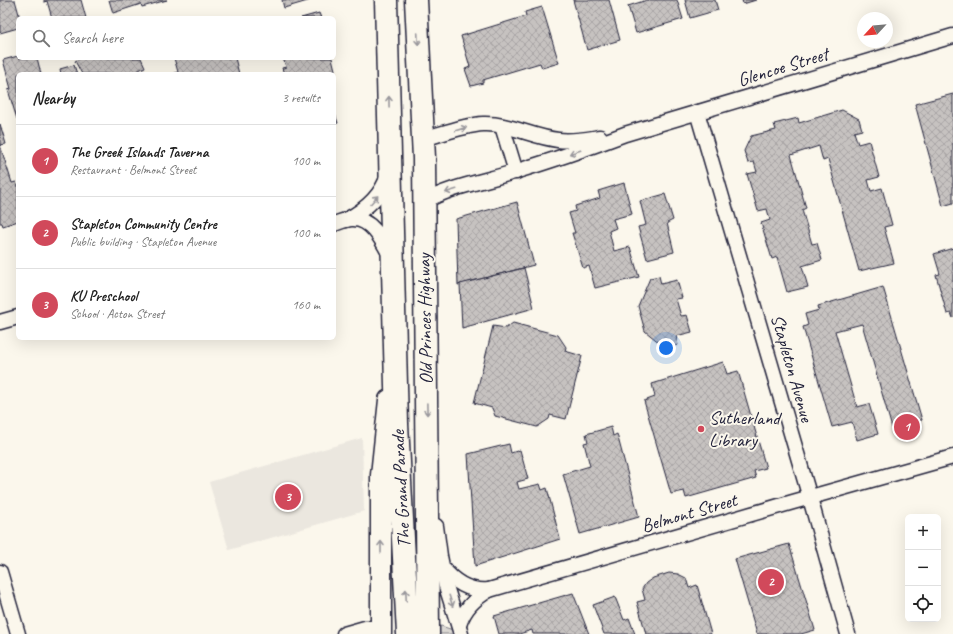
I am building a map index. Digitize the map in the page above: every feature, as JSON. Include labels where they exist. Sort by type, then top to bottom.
[{"type":"main road","name":"Old Princes Highway","points":[[386,0],[395,336]]},
{"type":"main road","name":"Old Princes Highway","points":[[416,0],[423,139],[427,461]]},
{"type":"main road","points":[[395,336],[401,280],[400,172],[423,139]]},
{"type":"main road","name":"The Grand Parade","points":[[395,336],[397,424],[408,634]]},
{"type":"main road","name":"The Grand Parade","points":[[427,461],[428,634]]},
{"type":"street","name":"Glencoe Street","points":[[424,202],[440,194],[516,172],[625,134],[953,36]]},
{"type":"street","name":"Stapleton Avenue","points":[[697,112],[810,498],[848,634]]},
{"type":"street","name":"Glencoe Street","points":[[423,139],[478,125],[502,126],[549,138],[564,140],[625,134]]},
{"type":"street","points":[[502,126],[516,172]]},
{"type":"street","points":[[339,222],[363,210],[374,199],[384,186],[391,168]]},
{"type":"street","points":[[339,222],[357,220],[370,226],[380,238],[393,261]]},
{"type":"street","points":[[0,322],[16,318]]},
{"type":"street","points":[[344,634],[365,628],[381,631],[381,475],[395,336]]},
{"type":"street","name":"Belmont Street","points":[[442,568],[454,580],[464,585],[476,590],[489,590],[953,457]]},
{"type":"street","name":"Old Princes Highway","points":[[427,461],[442,568],[460,630]]},
{"type":"street","points":[[0,572],[18,634]]},
{"type":"street","points":[[460,630],[462,617],[466,609],[489,590]]},
{"type":"shaded area","points":[[362,438],[364,511],[229,550],[209,482]]},
{"type":"green space","points":[[438,625],[453,630],[454,634],[438,634]]},
{"type":"building","points":[[0,0],[15,0],[19,16],[16,16],[16,29],[0,33]]},
{"type":"building","points":[[44,0],[81,0],[85,16],[51,16],[47,1],[44,2]]},
{"type":"building","points":[[109,0],[167,0],[142,7],[141,4],[113,13]]},
{"type":"building","points":[[282,0],[311,0],[284,8]]},
{"type":"building","points":[[573,0],[609,0],[620,40],[587,50]]},
{"type":"building","points":[[647,0],[677,0],[683,19],[636,33],[628,6]]},
{"type":"building","points":[[685,0],[715,0],[718,10],[690,18]]},
{"type":"building","points":[[742,0],[756,0],[743,4]]},
{"type":"building","points":[[542,7],[559,63],[542,68],[540,63],[483,80],[483,83],[471,86],[465,69],[470,67],[461,36],[526,16],[525,12]]},
{"type":"building","points":[[319,13],[320,16],[308,16]]},
{"type":"building","points":[[16,57],[16,60],[38,60],[40,72],[16,72],[16,116],[8,90],[11,89],[3,60]]},
{"type":"building","points":[[142,60],[145,67],[135,72],[81,72],[75,61]]},
{"type":"building","points":[[175,60],[236,60],[238,72],[178,72]]},
{"type":"building","points":[[284,60],[332,60],[335,70],[328,72],[283,72],[282,68],[286,67]]},
{"type":"building","points":[[74,65],[76,72],[61,72],[60,69]]},
{"type":"building","points":[[953,94],[953,203],[943,206],[915,104]]},
{"type":"building","points":[[842,110],[859,119],[862,130],[854,132],[858,144],[869,141],[879,177],[868,180],[871,191],[882,188],[892,225],[884,227],[894,263],[859,271],[828,159],[823,161],[819,146],[791,155],[806,208],[802,210],[812,244],[817,243],[822,260],[802,266],[808,287],[787,292],[777,257],[772,259],[761,223],[770,220],[767,209],[758,211],[747,174],[757,172],[754,162],[748,163],[744,151],[751,136],[776,130],[774,124],[798,118],[799,123]]},
{"type":"building","points":[[0,124],[6,144],[0,145]]},
{"type":"building","points":[[0,145],[12,183],[16,182],[16,222],[3,226],[2,223],[0,223]]},
{"type":"building","points":[[624,183],[632,214],[613,219],[616,228],[609,231],[614,251],[630,247],[639,277],[595,288],[589,266],[583,268],[572,233],[575,233],[569,213],[576,211],[575,206],[600,198],[598,191]]},
{"type":"building","points":[[665,194],[673,220],[667,223],[674,252],[647,259],[638,227],[646,225],[640,201]]},
{"type":"building","points":[[517,202],[534,265],[458,285],[456,219]]},
{"type":"building","points":[[953,248],[953,318],[951,313],[947,314],[936,275],[940,274],[934,254]]},
{"type":"building","points":[[524,268],[534,308],[462,328],[460,284]]},
{"type":"building","points":[[659,276],[661,284],[677,280],[682,298],[676,299],[681,316],[687,315],[692,332],[676,336],[678,345],[666,348],[645,331],[638,306],[650,278]]},
{"type":"building","points":[[883,287],[922,420],[892,428],[862,324],[835,331],[857,407],[869,404],[878,434],[857,440],[852,422],[832,427],[803,327],[808,325],[805,314],[819,310],[818,306]]},
{"type":"building","points":[[513,323],[558,335],[566,347],[565,351],[582,356],[566,419],[550,415],[549,419],[537,427],[495,416],[492,408],[474,403],[493,326],[506,328]]},
{"type":"building","points":[[723,362],[727,374],[738,371],[766,468],[754,471],[756,478],[686,498],[684,491],[671,494],[644,401],[655,397],[652,384]]},
{"type":"building","points":[[611,427],[613,436],[617,434],[639,517],[580,534],[563,474],[590,466],[584,443],[588,442],[586,434]]},
{"type":"building","points":[[509,444],[511,453],[520,450],[528,479],[517,482],[519,489],[540,484],[542,490],[547,488],[560,539],[475,566],[468,454]]},
{"type":"building","points":[[789,544],[815,630],[801,634],[757,634],[735,559]]},
{"type":"building","points":[[669,573],[678,574],[686,578],[689,588],[697,585],[711,634],[646,634],[637,602],[645,600],[642,589],[646,583],[653,578]]},
{"type":"building","points":[[573,593],[589,634],[533,634],[532,630],[519,634],[499,634],[494,616]]},
{"type":"building","points":[[615,597],[624,620],[629,618],[635,634],[604,634],[593,605]]},
{"type":"place","name":"The Greek Islands Taverna","points":[[907,427]]},
{"type":"place","name":"Sutherland Library","points":[[701,429]]},
{"type":"place","name":"KU Preschool","points":[[288,497]]},
{"type":"place","name":"Stapleton Community Centre","points":[[771,582]]}]
